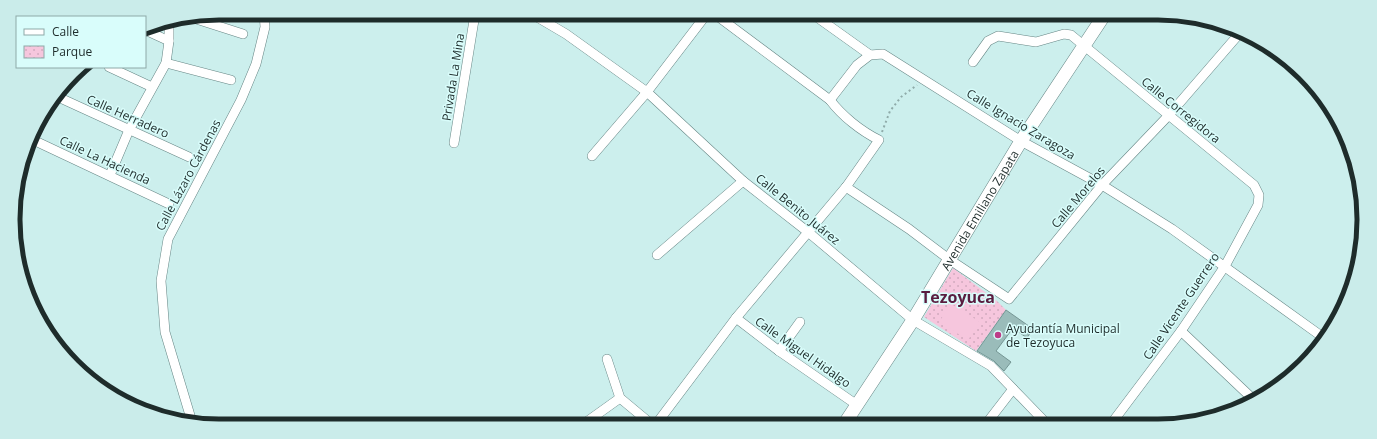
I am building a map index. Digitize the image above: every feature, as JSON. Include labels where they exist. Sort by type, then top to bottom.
[{"type":"street","name":"Calle Lázaro Cárdenas","points":[[190,417],[165,332],[161,281],[168,239],[241,100],[256,64],[265,27],[264,20]]},
{"type":"street","name":"Privada La Mina","points":[[454,143],[474,20]]},
{"type":"street","name":"Calle Benito Juárez","points":[[542,20],[566,34],[646,92],[743,181],[808,232],[913,320],[991,366],[1041,419]]},
{"type":"street","points":[[592,156],[646,92],[702,20]]},
{"type":"street","points":[[723,20],[830,100],[836,108],[852,122],[868,135],[878,140]]},
{"type":"street","points":[[821,20],[870,55],[857,65],[830,100]]},
{"type":"street","name":"Avenida Emiliano Zapata","points":[[848,419],[913,320],[1021,141],[1101,20]]},
{"type":"street","points":[[201,21],[243,34]]},
{"type":"street","points":[[110,175],[129,130],[166,63],[169,27]]},
{"type":"street","points":[[150,33],[169,41]]},
{"type":"street","name":"Calle Corregidora","points":[[972,62],[988,41],[998,36],[1036,42],[1064,34],[1072,36],[1254,185],[1260,195]]},
{"type":"street","name":"Calle Morelos","points":[[950,260],[1009,299],[1102,186],[1169,115],[1237,36]]},
{"type":"street","name":"Calle Ignacio Zaragoza","points":[[870,55],[882,54],[1021,141],[1102,186],[1172,229],[1320,335]]},
{"type":"street","points":[[166,63],[230,80]]},
{"type":"street","points":[[111,68],[152,87]]},
{"type":"street","name":"Calle Herradero","points":[[61,98],[189,157]]},
{"type":"street","name":"Calle Miguel Hidalgo","points":[[660,419],[736,318],[846,187],[878,140]]},
{"type":"street","name":"Calle La Hacienda","points":[[36,141],[169,204]]},
{"type":"street","points":[[657,255],[743,181]]},
{"type":"street","points":[[846,187],[908,229],[950,260]]},
{"type":"street","name":"Calle Vicente Guerrero","points":[[1115,419],[1181,331],[1225,266],[1258,205],[1260,195]]},
{"type":"street","name":"Calle Miguel Hidalgo","points":[[736,318],[779,351],[857,404]]},
{"type":"street","points":[[779,351],[800,322]]},
{"type":"street","points":[[1181,331],[1249,396]]},
{"type":"street","points":[[607,359],[620,398],[645,419]]},
{"type":"street","points":[[990,419],[1013,389]]},
{"type":"street","points":[[591,419],[620,398]]},
{"type":"path","points":[[878,140],[890,111],[901,97],[924,80]]},
{"type":"green space","points":[[953,268],[997,301],[1006,310],[976,351],[924,317]]},
{"type":"green space","points":[[951,304],[980,322],[968,340],[939,322]]},
{"type":"building","points":[[1006,310],[1033,329],[1027,338],[1013,328],[996,351],[1011,362],[1004,371],[994,361],[977,351]]},
{"type":"place","name":"Ayudantía Municipal de Tezoyuca","points":[[998,335]]},
{"type":"district","name":"Tezoyuca","points":[[958,297]]}]
